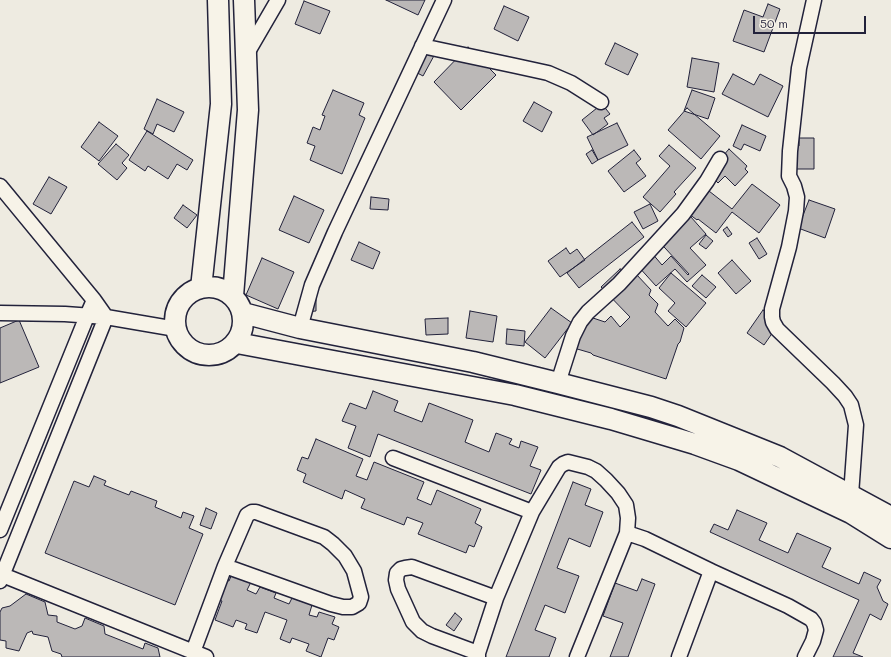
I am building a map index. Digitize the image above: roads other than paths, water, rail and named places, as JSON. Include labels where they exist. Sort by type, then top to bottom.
[{"type":"street","points":[[201,288],[221,104],[218,0]]},
{"type":"street","points":[[233,296],[248,110],[244,0]]},
{"type":"street","points":[[246,55],[278,0]]},
{"type":"street","points":[[300,328],[312,285],[335,232],[444,0]]},
{"type":"street","points":[[814,0],[799,68],[790,151],[789,176],[797,197],[796,211],[789,247],[772,309],[772,317],[777,329],[833,383],[851,405],[856,425],[851,495]]},
{"type":"street","points":[[422,46],[548,73],[571,83],[601,102]]},
{"type":"street","points":[[558,383],[580,322],[588,312],[620,284],[683,214],[707,181],[720,159]]},
{"type":"street","points":[[0,186],[94,300],[106,317]]},
{"type":"street","points":[[212,287],[223,290],[233,296],[243,312],[244,323],[242,334],[237,343],[221,354],[212,356],[193,352],[180,338],[176,329],[175,319],[178,308],[183,299],[191,292],[201,288],[212,287]]},
{"type":"street","points":[[0,530],[94,300]]},
{"type":"street","points":[[243,312],[300,328],[473,362],[651,407],[678,416],[780,457],[891,517]]},
{"type":"street","points":[[0,313],[65,314],[106,317],[176,329]]},
{"type":"street","points":[[106,317],[1,577],[206,657]]},
{"type":"street","points":[[237,343],[515,394],[611,419],[695,444],[746,463],[851,513],[891,538]]},
{"type":"street","points":[[393,458],[532,512]]},
{"type":"street","points":[[496,598],[412,567],[401,569],[397,573],[396,580],[398,589],[413,622],[422,631],[478,655],[496,598],[532,512],[559,467],[568,462],[588,467],[596,471],[618,493],[626,505],[628,518],[627,532],[577,657]]},
{"type":"street","points":[[193,652],[225,566],[247,515],[252,512],[256,512],[324,537],[333,544],[345,556],[354,571],[361,597],[359,602],[352,607],[343,607],[225,566]]},
{"type":"street","points":[[627,532],[788,606],[811,619],[816,630],[813,642],[805,657]]},
{"type":"street","points":[[679,657],[711,571]]}]
